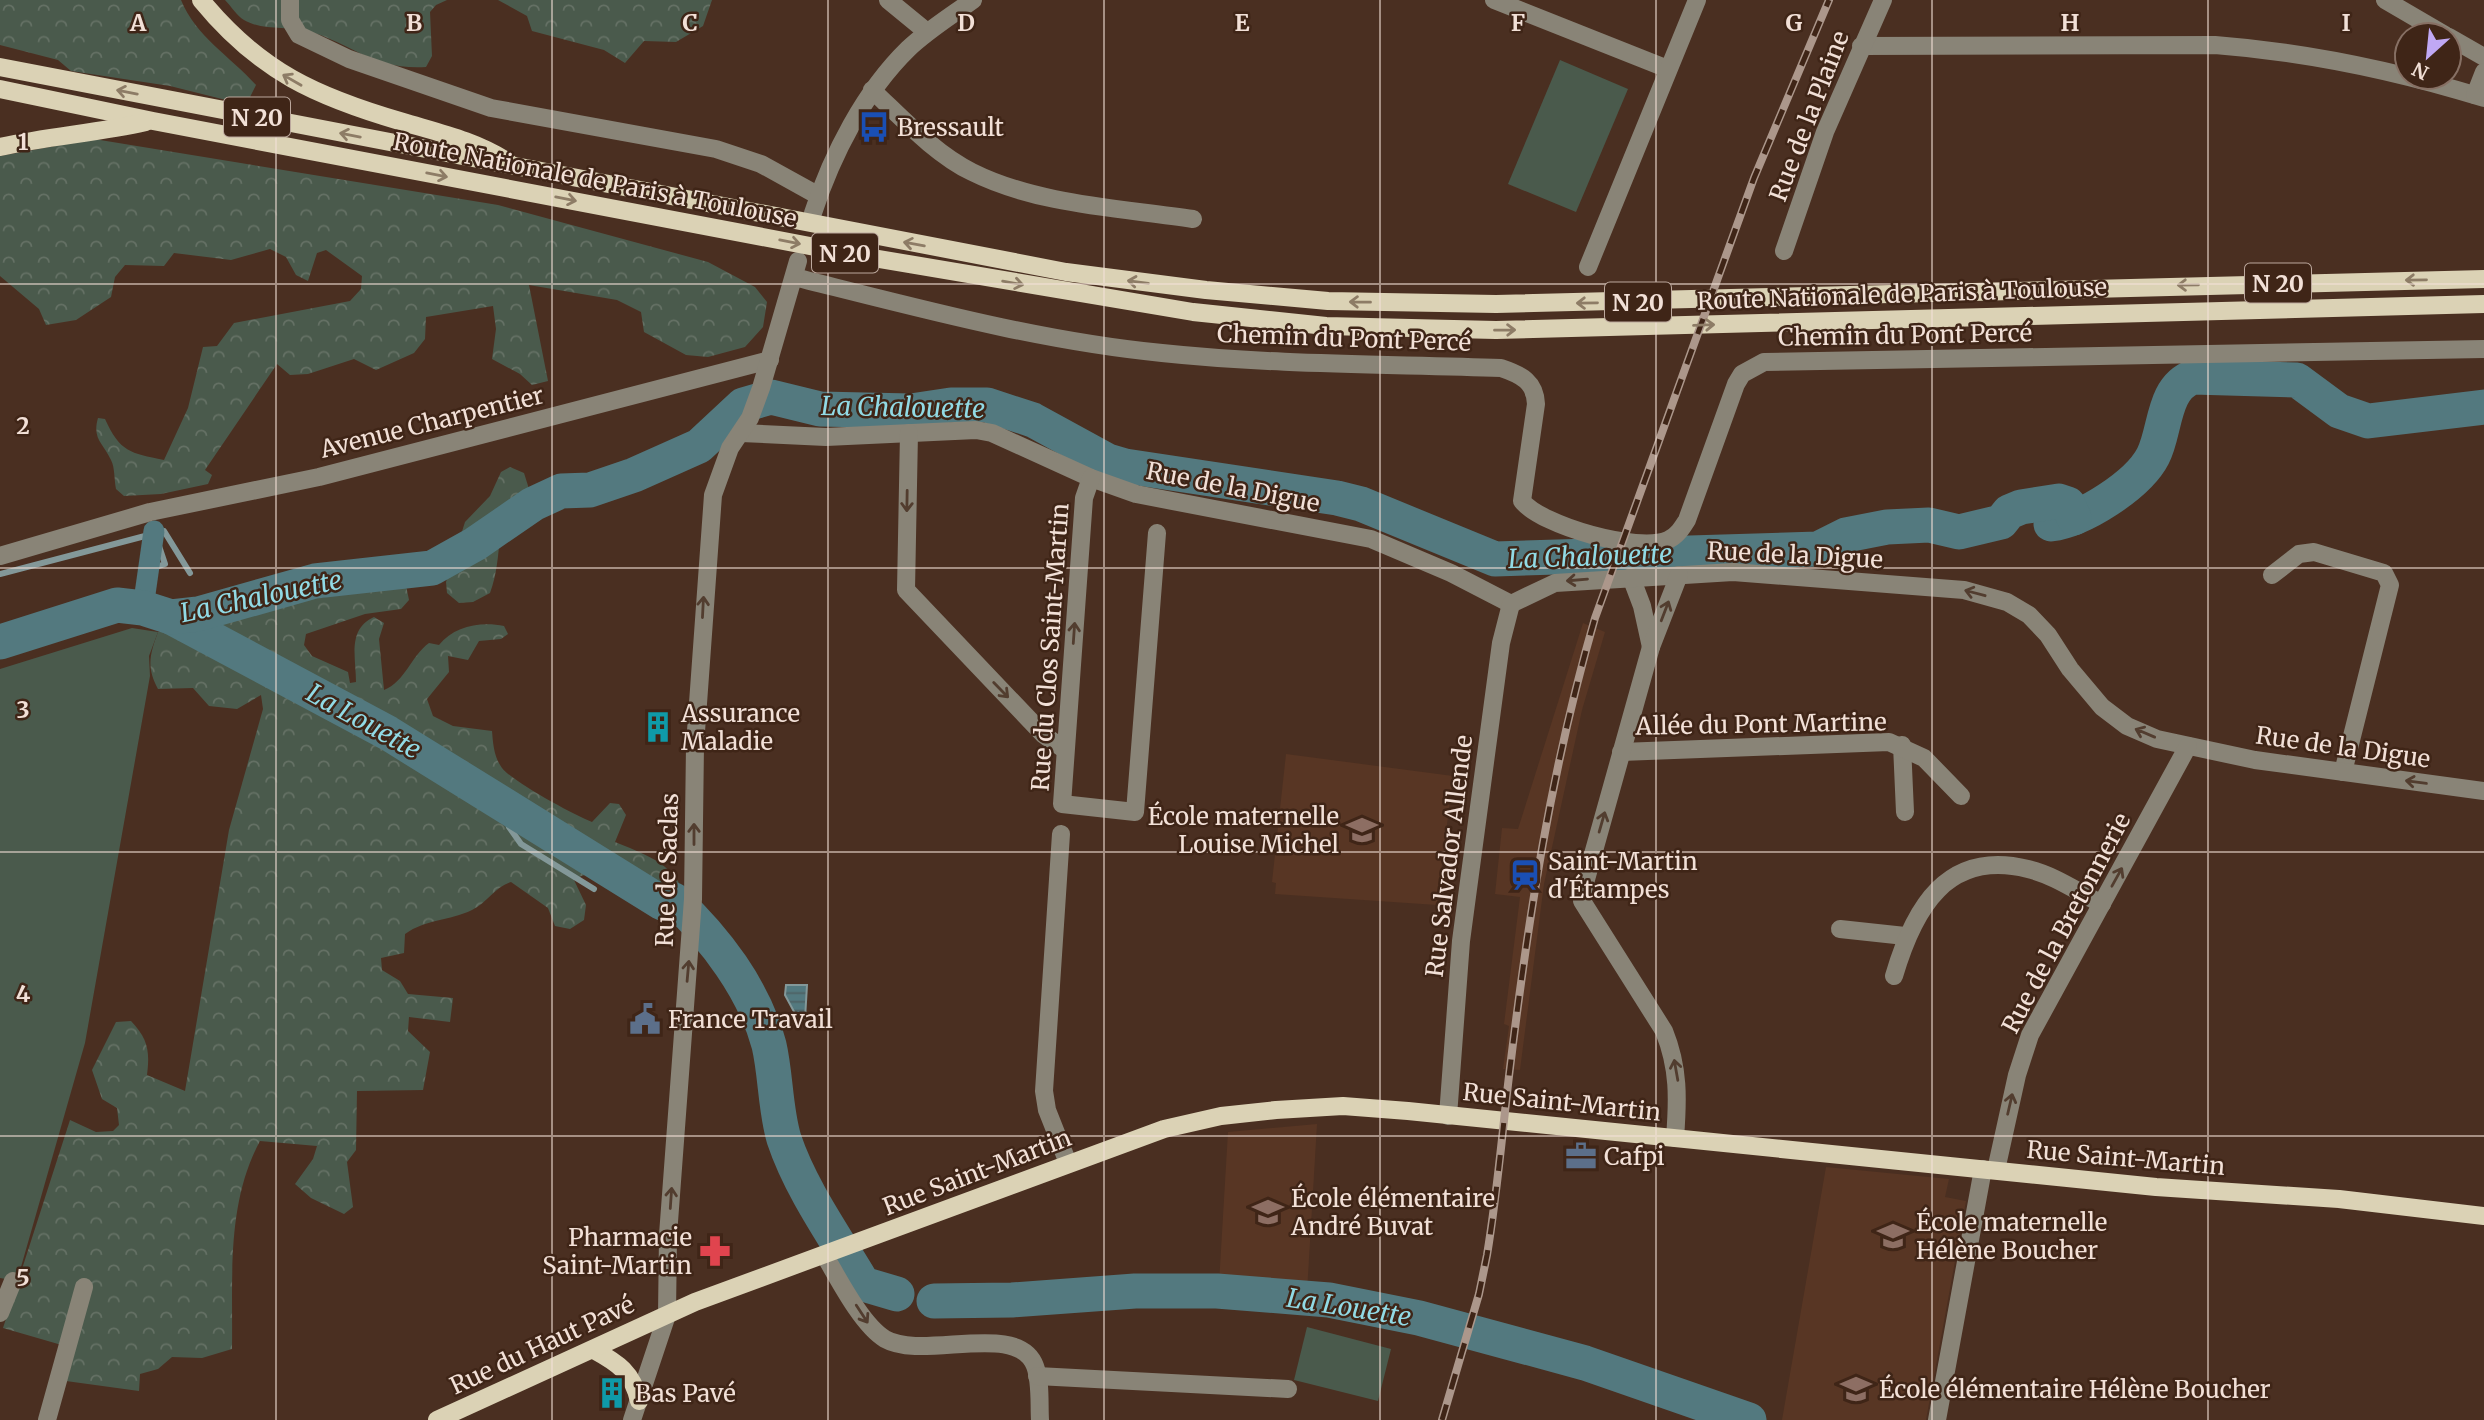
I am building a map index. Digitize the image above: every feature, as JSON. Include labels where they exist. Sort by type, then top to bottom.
[{"type":"main road","points":[[201,0],[224,28],[268,65],[298,84],[341,104],[484,146],[514,166]]},
{"type":"main road","name":"Route Nationale de Paris à Toulouse","points":[[0,67],[1066,272],[1206,290],[1328,301],[1496,304],[1688,301],[2071,288],[2484,279]]},
{"type":"main road","name":"Route Nationale de Paris à Toulouse","points":[[0,89],[153,121],[1077,295],[1193,312],[1326,326],[1496,330],[2484,304]]},
{"type":"main road","points":[[0,147],[42,137],[110,130],[153,121]]},
{"type":"main road","name":"Rue Saint-Martin","points":[[667,1315],[1164,1129],[1248,1112],[1343,1106],[2156,1187],[2339,1199],[2484,1216]]},
{"type":"main road","name":"Rue du Haut Pavé","points":[[438,1420],[667,1315]]},
{"type":"main road","points":[[594,1350],[623,1367],[635,1385],[636,1415]]},
{"type":"street","points":[[290,0],[290,20],[299,35],[349,59],[491,108],[716,149],[761,164],[816,204],[872,90],[928,32],[973,0]]},
{"type":"street","points":[[888,0],[928,32]]},
{"type":"street","points":[[1494,0],[1668,69]]},
{"type":"street","points":[[1588,267],[1697,0]]},
{"type":"street","name":"Rue de la Plaine","points":[[1784,251],[1825,132],[1883,0]]},
{"type":"street","points":[[2397,3],[2424,21]]},
{"type":"street","points":[[2463,45],[2484,57]]},
{"type":"street","points":[[1861,46],[2229,46],[2352,64],[2480,96],[2484,72]]},
{"type":"street","points":[[872,90],[969,171],[1002,185],[1055,198],[1193,219]]},
{"type":"street","name":"Chemin du Pont Percé","points":[[796,269],[916,308],[1080,341],[1161,353],[1509,370],[1527,380],[1535,391],[1536,404],[1522,501],[1529,510],[1588,533],[1651,544],[1678,533],[1687,520],[1736,384],[1752,367],[1764,362],[2484,349]]},
{"type":"street","name":"Rue de Saclas","points":[[636,1415],[667,1315],[668,1235],[693,902],[695,745],[707,547],[713,495],[730,448],[745,425],[761,388],[796,269]]},
{"type":"street","name":"Avenue Charpentier","points":[[0,556],[150,512],[319,477],[770,360]]},
{"type":"street","name":"Rue de la Digue","points":[[745,425],[826,437],[976,430],[992,433],[1091,478],[1136,495],[1371,539],[1451,573],[1511,604],[1555,583],[1733,572],[1964,590],[2007,602],[2029,615],[2048,635],[2070,669],[2102,707],[2127,726],[2157,739],[2343,772],[2484,791]]},
{"type":"street","points":[[909,433],[906,590],[1044,735],[1065,750]]},
{"type":"street","name":"Rue du Clos Saint-Martin","points":[[1091,478],[1084,498],[1062,804],[1135,812],[1157,533]]},
{"type":"street","points":[[2272,575],[2299,554],[2314,552],[2384,573],[2390,584],[2343,772]]},
{"type":"street","points":[[1675,1138],[1679,1098],[1672,1051],[1664,1031],[1583,901],[1583,890],[1651,647],[1679,575]]},
{"type":"street","points":[[1631,577],[1642,606],[1651,647]]},
{"type":"street","name":"Rue Salvador Allende","points":[[1448,1116],[1461,941],[1501,643],[1511,604]]},
{"type":"street","name":"Allée du Pont Martine","points":[[1621,752],[1889,742],[1924,758],[1961,796]]},
{"type":"street","name":"Allée du Pont Martine","points":[[1902,746],[1905,812]]},
{"type":"street","name":"Rue de la Bretonnerie","points":[[1937,1420],[1990,1170],[2030,1035],[2188,746]]},
{"type":"street","points":[[1061,834],[1044,1091],[1047,1110],[1068,1163]]},
{"type":"street","points":[[1894,976],[1905,936],[1934,893],[1951,877],[1978,866],[2002,864],[2031,869],[2102,904]]},
{"type":"street","points":[[1840,929],[1905,936]]},
{"type":"street","points":[[827,1256],[869,1325],[887,1340],[913,1346],[1010,1344],[1027,1353],[1037,1376],[1040,1420]]},
{"type":"street","points":[[0,1313],[13,1281]]},
{"type":"street","points":[[47,1420],[84,1287]]},
{"type":"street","points":[[1037,1376],[1288,1389]]},
{"type":"shaded area","points":[[1583,623],[1605,632],[1582,710],[1544,884],[1520,1070],[1503,1069],[1509,1026],[1504,1024],[1520,897],[1495,894],[1502,828],[1518,829]]},
{"type":"shaded area","name":"École maternelle Louise Michel","points":[[1286,754],[1453,776],[1437,905],[1275,894],[1276,883],[1272,882]]},
{"type":"shaded area","name":"École élémentaire André Buvat","points":[[1317,1124],[1307,1292],[1219,1284],[1228,1132]]},
{"type":"shaded area","points":[[1826,1167],[1949,1179],[1945,1197],[1966,1201],[1926,1420],[1782,1420]]},
{"type":"green space","points":[[0,0],[181,0],[204,36],[256,85],[250,97],[226,100],[170,86],[71,71],[58,60],[0,45]]},
{"type":"green space","points":[[225,0],[447,0],[436,5],[430,12],[432,56],[426,67],[407,67],[377,60],[308,31],[251,23],[239,16]]},
{"type":"green space","points":[[498,0],[712,0],[703,26],[676,42],[644,41],[625,63],[604,50],[532,31],[527,16]]},
{"type":"green space","points":[[1560,60],[1628,89],[1576,212],[1508,184]]},
{"type":"green space","points":[[94,139],[498,205],[708,262],[755,287],[767,302],[763,327],[745,347],[708,357],[686,355],[644,332],[641,312],[617,300],[529,285],[548,381],[532,385],[520,374],[492,359],[496,329],[493,306],[426,317],[425,339],[414,353],[376,370],[354,359],[308,374],[290,375],[277,364],[205,470],[212,475],[208,484],[161,494],[124,496],[116,489],[112,463],[97,436],[98,418],[105,419],[121,445],[127,449],[164,460],[188,408],[203,347],[217,346],[234,323],[350,301],[361,289],[362,276],[326,250],[317,253],[308,281],[296,275],[286,257],[270,249],[231,260],[174,253],[164,266],[125,265],[115,277],[111,297],[76,320],[46,325],[39,309],[0,276],[0,156]]},
{"type":"green space","points":[[510,467],[524,473],[529,489],[511,512],[501,531],[496,572],[490,593],[473,602],[459,603],[447,593],[446,582],[465,522],[490,496],[501,472]]},
{"type":"green space","points":[[389,562],[402,566],[409,600],[401,609],[365,614],[306,634],[304,645],[312,656],[348,672],[350,683],[356,682],[356,637],[365,622],[374,617],[384,623],[379,639],[384,690],[403,675],[429,643],[439,645],[452,633],[468,626],[504,626],[508,634],[501,639],[479,641],[468,660],[448,656],[449,672],[427,699],[433,716],[453,726],[492,731],[497,759],[508,774],[544,798],[583,818],[592,822],[610,803],[619,804],[626,815],[615,842],[664,866],[683,891],[676,902],[625,880],[598,874],[585,875],[574,880],[586,905],[584,920],[570,929],[555,926],[548,908],[511,882],[472,910],[421,925],[405,934],[404,953],[381,958],[382,970],[400,981],[408,994],[453,998],[450,1022],[409,1017],[408,1031],[430,1052],[423,1090],[357,1091],[356,1150],[347,1162],[353,1207],[344,1214],[311,1198],[295,1184],[313,1159],[317,1146],[260,1141],[241,1190],[236,1216],[232,1269],[232,1349],[202,1358],[172,1357],[158,1369],[140,1374],[139,1391],[66,1381],[72,1348],[3,1328],[70,1120],[96,1132],[113,1131],[119,1125],[117,1108],[102,1099],[92,1070],[116,1022],[131,1021],[141,1034],[148,1052],[147,1075],[185,1091],[229,830],[263,709],[261,695],[237,709],[209,706],[193,688],[158,689],[150,661],[158,632],[230,619],[262,589],[304,566],[319,570],[322,598],[361,587]]},
{"type":"green space","points":[[132,628],[158,632],[149,656],[150,676],[85,1043],[17,1281],[0,1278],[0,669]]},
{"type":"green space","points":[[1307,1327],[1391,1349],[1378,1401],[1294,1380]]},
{"type":"water","points":[[786,985],[807,985],[805,1019],[798,1019],[785,995]]},
{"type":"waterway","name":"La Chalouette","points":[[2051,524],[2078,516],[2093,508],[2123,489],[2146,467],[2157,446],[2170,400],[2176,390],[2193,377],[2297,380],[2339,411],[2368,421],[2484,407]]},
{"type":"waterway","name":"La Chalouette","points":[[0,642],[117,605],[143,608],[171,617],[198,614],[315,581],[432,568],[475,544],[533,504],[561,491],[590,490],[634,475],[699,446],[743,405],[771,397],[820,409],[911,411],[951,405],[987,405],[1033,420],[1108,461],[1361,504],[1495,559],[1818,549],[1846,535],[1887,527],[1929,525],[1959,532],[2001,522],[2009,512],[2021,507],[2059,501],[2068,504],[2074,518]]},
{"type":"waterway","points":[[143,608],[147,570],[165,564],[154,531]]},
{"type":"waterway","points":[[143,608],[154,531]]},
{"type":"waterway","points":[[0,574],[164,531],[190,573]]},
{"type":"waterway","name":"La Louette","points":[[171,617],[388,733],[662,903],[674,900],[718,948],[754,1004],[769,1045],[784,1139],[809,1195],[863,1284],[897,1294]]},
{"type":"waterway","points":[[503,803],[509,827],[521,844],[594,889]]},
{"type":"waterway","name":"La Louette","points":[[934,1301],[1012,1300],[1135,1291],[1217,1291],[1329,1300],[1419,1318],[1585,1363],[1749,1420]]},
{"type":"railway","points":[[1442,1420],[1479,1294],[1487,1255],[1533,902],[1553,788],[1579,675],[1595,618],[1754,178],[1829,0]]},
{"type":"place","name":"Bressault","points":[[874,127]]},
{"type":"place","name":"Assurance Maladie","points":[[658,727]]},
{"type":"place","name":"École maternelle Louise Michel","points":[[1362,830]]},
{"type":"place","name":"Saint-Martin d'Étampes","points":[[1525,875]]},
{"type":"place","name":"France Travail","points":[[645,1019]]},
{"type":"place","name":"Cafpi","points":[[1581,1156]]},
{"type":"place","name":"École élémentaire André Buvat","points":[[1268,1212]]},
{"type":"place","name":"École maternelle Hélène Boucher","points":[[1893,1236]]},
{"type":"place","name":"Pharmacie Saint-Martin","points":[[715,1251]]},
{"type":"place","name":"École élémentaire Hélène Boucher","points":[[1856,1389]]},
{"type":"place","name":"Bas Pavé","points":[[612,1393]]}]
